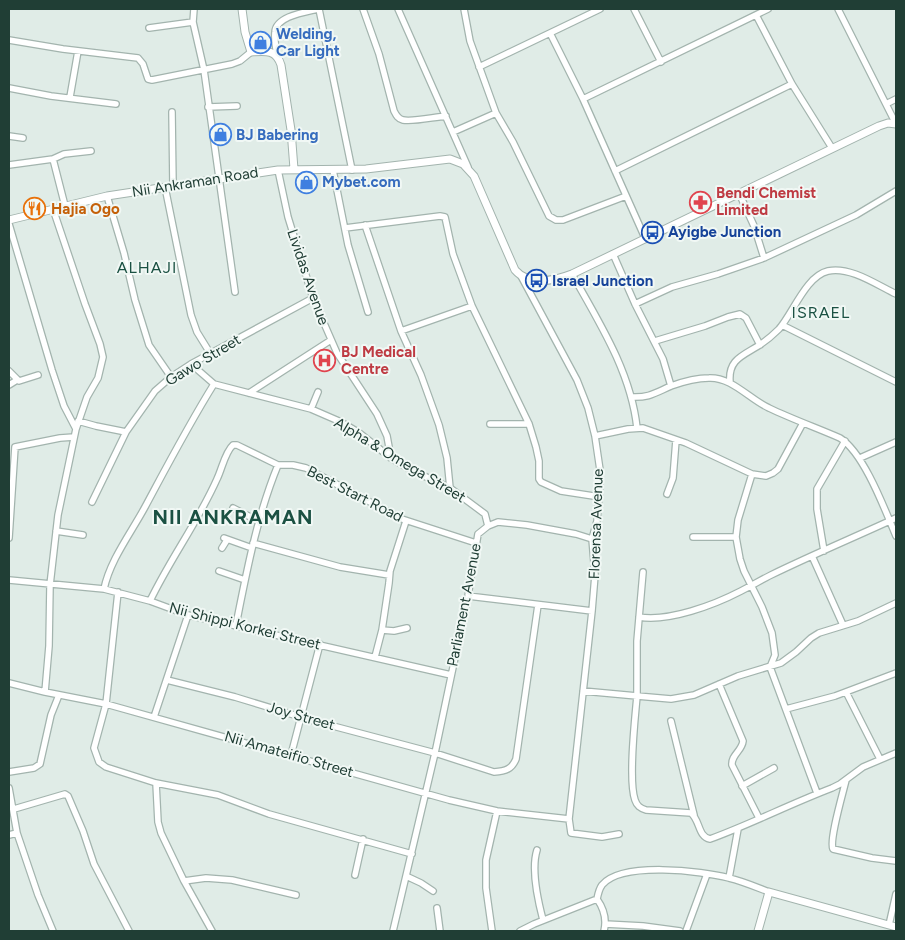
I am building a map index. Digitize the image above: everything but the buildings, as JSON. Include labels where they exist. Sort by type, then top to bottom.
[{"type":"street","points":[[194,9],[193,22],[204,70],[235,292]]},
{"type":"street","points":[[242,9],[245,32],[251,52]]},
{"type":"street","points":[[277,56],[275,32],[279,24],[288,18],[319,9],[352,170]]},
{"type":"street","points":[[363,9],[379,54],[394,111],[398,117],[402,120],[410,120],[446,116]]},
{"type":"street","points":[[398,9],[469,170],[476,180],[510,260],[515,270],[521,276],[531,280],[556,279],[572,274],[879,126],[888,123],[896,124]]},
{"type":"street","points":[[464,9],[466,23],[479,67],[496,113],[513,142],[549,216],[556,220],[562,220],[626,196]]},
{"type":"street","points":[[479,67],[600,9]]},
{"type":"street","points":[[634,9],[661,62]]},
{"type":"street","points":[[583,99],[768,9]]},
{"type":"street","points":[[838,9],[896,124]]},
{"type":"street","points":[[756,15],[792,84],[832,148]]},
{"type":"street","points":[[149,28],[193,22]]},
{"type":"street","points":[[550,33],[583,99],[645,238]]},
{"type":"street","points":[[9,40],[138,58],[143,64],[148,79],[152,80],[232,64],[240,61],[251,52],[266,50],[274,53],[282,65],[294,169]]},
{"type":"street","points":[[70,97],[78,51]]},
{"type":"street","points":[[615,171],[792,84]]},
{"type":"street","points":[[9,88],[51,96],[116,104]]},
{"type":"street","points":[[886,104],[896,99]]},
{"type":"street","points":[[208,107],[237,106]]},
{"type":"street","points":[[172,112],[169,186],[191,315],[197,332],[210,353]]},
{"type":"street","points":[[453,132],[496,113]]},
{"type":"street","points":[[9,136],[23,138]]},
{"type":"street","points":[[9,165],[52,158],[64,154],[91,151]]},
{"type":"street","points":[[52,158],[65,206]]},
{"type":"street","name":"Nii Ankraman Road","points":[[9,222],[107,196],[278,170],[352,170],[450,159],[457,161],[469,170]]},
{"type":"street","name":"Lividas Avenue","points":[[278,170],[288,217],[313,298],[337,353],[377,414],[387,436],[391,458]]},
{"type":"street","points":[[333,170],[352,261],[368,312]]},
{"type":"street","points":[[635,304],[672,288],[764,258],[856,215],[896,191]]},
{"type":"street","points":[[739,193],[754,226],[764,258]]},
{"type":"street","points":[[107,196],[149,345],[171,377]]},
{"type":"street","points":[[45,692],[49,646],[50,585],[63,485],[78,421],[87,397],[98,378],[103,357],[53,209]]},
{"type":"street","points":[[345,228],[440,216],[445,217],[453,254],[472,306],[529,424],[539,461],[538,474],[541,482],[561,491],[600,497]]},
{"type":"street","points":[[9,222],[52,370],[64,406],[76,429]]},
{"type":"street","points":[[365,225],[401,331],[421,375],[439,425],[447,458],[450,488]]},
{"type":"street","points":[[613,254],[654,341],[668,373],[671,386]]},
{"type":"street","points":[[730,382],[731,370],[736,360],[741,355],[760,345],[782,325],[815,277],[828,271],[836,270],[856,275],[896,294]]},
{"type":"street","points":[[572,274],[612,347],[631,397],[637,428]]},
{"type":"street","name":"Florensa Avenue","points":[[521,276],[577,380],[588,408],[595,436],[600,470],[600,497],[597,521],[592,539],[595,576],[592,611],[569,819]]},
{"type":"street","name":"Gawo Street","points":[[92,502],[126,432],[155,390],[191,364],[313,298]]},
{"type":"street","points":[[401,331],[472,306]]},
{"type":"street","points":[[654,341],[740,314],[746,318],[760,345]]},
{"type":"street","points":[[782,325],[896,382]]},
{"type":"street","points":[[249,393],[331,340]]},
{"type":"street","name":"Alpha & Omega Street","points":[[191,364],[214,384],[311,409],[358,432],[391,458],[411,470],[450,488],[485,514],[488,526]]},
{"type":"street","points":[[9,371],[16,380]]},
{"type":"street","points":[[9,385],[16,380],[24,380],[38,375]]},
{"type":"street","points":[[631,397],[655,394],[671,386],[696,379],[718,378],[730,382],[759,403],[845,441],[860,458],[896,536]]},
{"type":"street","points":[[104,589],[106,580],[186,428],[214,384]]},
{"type":"street","points":[[311,409],[318,392]]},
{"type":"street","points":[[78,421],[126,432]]},
{"type":"street","points":[[595,436],[637,428],[650,430],[752,474],[766,476],[776,472],[803,423]]},
{"type":"street","points":[[490,424],[529,424]]},
{"type":"street","points":[[9,538],[14,447],[74,437]]},
{"type":"street","points":[[667,494],[672,478],[676,440]]},
{"type":"street","points":[[824,551],[817,509],[816,489],[845,441]]},
{"type":"street","points":[[860,458],[896,442]]},
{"type":"street","name":"Best Start Road","points":[[150,601],[210,496],[229,448],[233,445],[238,445],[278,465],[293,465],[306,468],[406,521],[476,543]]},
{"type":"street","points":[[236,625],[258,520],[265,495],[278,465]]},
{"type":"street","points":[[752,474],[738,520],[736,537],[740,559],[772,634],[775,655],[770,667],[817,793]]},
{"type":"street","points":[[233,508],[258,520]]},
{"type":"street","points":[[639,617],[651,619],[674,616],[716,602],[770,575],[896,518]]},
{"type":"street","points":[[375,658],[382,630],[389,575],[406,521]]},
{"type":"street","name":"Parliament Avenue","points":[[393,931],[435,753],[468,596],[478,534],[488,526],[498,522],[528,525],[592,539]]},
{"type":"street","points":[[56,531],[84,535]]},
{"type":"street","points":[[693,537],[736,537]]},
{"type":"street","points":[[222,548],[226,539],[340,567],[389,575]]},
{"type":"street","points":[[812,556],[843,625]]},
{"type":"street","points":[[219,571],[245,580]]},
{"type":"street","points":[[643,572],[639,617],[633,793],[636,803],[641,809],[681,811],[694,815]]},
{"type":"street","name":"Nii Shippi Korkei Street","points":[[9,580],[118,592],[188,615],[451,675]]},
{"type":"street","points":[[118,592],[106,704],[94,748],[100,762],[106,767],[156,783],[218,795],[269,814],[412,854]]},
{"type":"street","points":[[468,596],[592,611]]},
{"type":"street","points":[[583,691],[658,698],[681,698],[694,695],[738,676],[770,667],[792,655],[811,638],[828,630],[858,621],[896,603]]},
{"type":"street","name":"Joy Street","points":[[167,680],[435,753],[494,772],[509,770],[516,759],[538,605]]},
{"type":"street","points":[[154,716],[188,615]]},
{"type":"street","points":[[382,630],[394,631],[407,628]]},
{"type":"street","points":[[291,755],[320,644]]},
{"type":"street","points":[[786,709],[819,701],[896,673]]},
{"type":"street","name":"Nii Amateifio Street","points":[[9,684],[154,716],[497,811],[569,819]]},
{"type":"street","points":[[719,684],[742,736],[743,744],[731,761],[759,818]]},
{"type":"street","points":[[846,692],[880,759]]},
{"type":"street","points":[[9,772],[34,768],[40,764],[51,715],[59,695]]},
{"type":"street","points":[[671,720],[694,815],[706,839],[738,829],[846,780],[863,767],[896,753]]},
{"type":"street","points":[[742,786],[774,768]]},
{"type":"street","points":[[846,780],[834,835],[833,849],[872,858],[896,861]]},
{"type":"street","points":[[156,783],[158,822],[161,833],[184,882],[212,931]]},
{"type":"street","points":[[9,788],[17,833],[53,931]]},
{"type":"street","points":[[14,809],[65,794],[68,796],[83,831],[94,864],[129,931]]},
{"type":"street","points":[[492,931],[486,888],[486,860],[497,811]]},
{"type":"street","points":[[569,819],[571,833],[602,837],[619,834]]},
{"type":"street","points":[[729,878],[738,829]]},
{"type":"street","points":[[9,835],[17,833]]},
{"type":"street","points":[[355,876],[363,839]]},
{"type":"street","points":[[537,850],[535,857],[536,888],[543,920]]},
{"type":"street","points":[[604,931],[606,924],[603,908],[597,899],[598,892],[603,884],[624,874],[639,870],[698,872],[729,878],[769,892],[893,926],[896,894]]},
{"type":"street","points":[[686,931],[706,874]]},
{"type":"street","points":[[406,876],[422,883],[433,891]]},
{"type":"street","points":[[184,882],[206,878],[232,880],[296,895]]},
{"type":"street","points":[[758,931],[769,892]]},
{"type":"street","points":[[520,931],[597,899]]},
{"type":"street","points":[[437,908],[440,931]]},
{"type":"street","points":[[606,924],[680,931]]},
{"type":"place","name":"Welding, Car Light","points":[[260,43]]},
{"type":"place","name":"BJ Babering","points":[[220,135]]},
{"type":"place","name":"Mybet.com","points":[[306,182]]},
{"type":"place","name":"Bendi Chemist Limited","points":[[700,202]]},
{"type":"place","name":"Hajia Ogo","points":[[35,209]]},
{"type":"place","name":"Ayigbe Junction","points":[[652,232]]},
{"type":"place","name":"Israel Junction","points":[[536,281]]},
{"type":"place","name":"BJ Medical Centre","points":[[325,361]]},
{"type":"district","name":"ALHAJI","points":[[147,267]]},
{"type":"district","name":"ISRAEL","points":[[821,312]]},
{"type":"district","name":"NII ANKRAMAN","points":[[233,517]]}]
